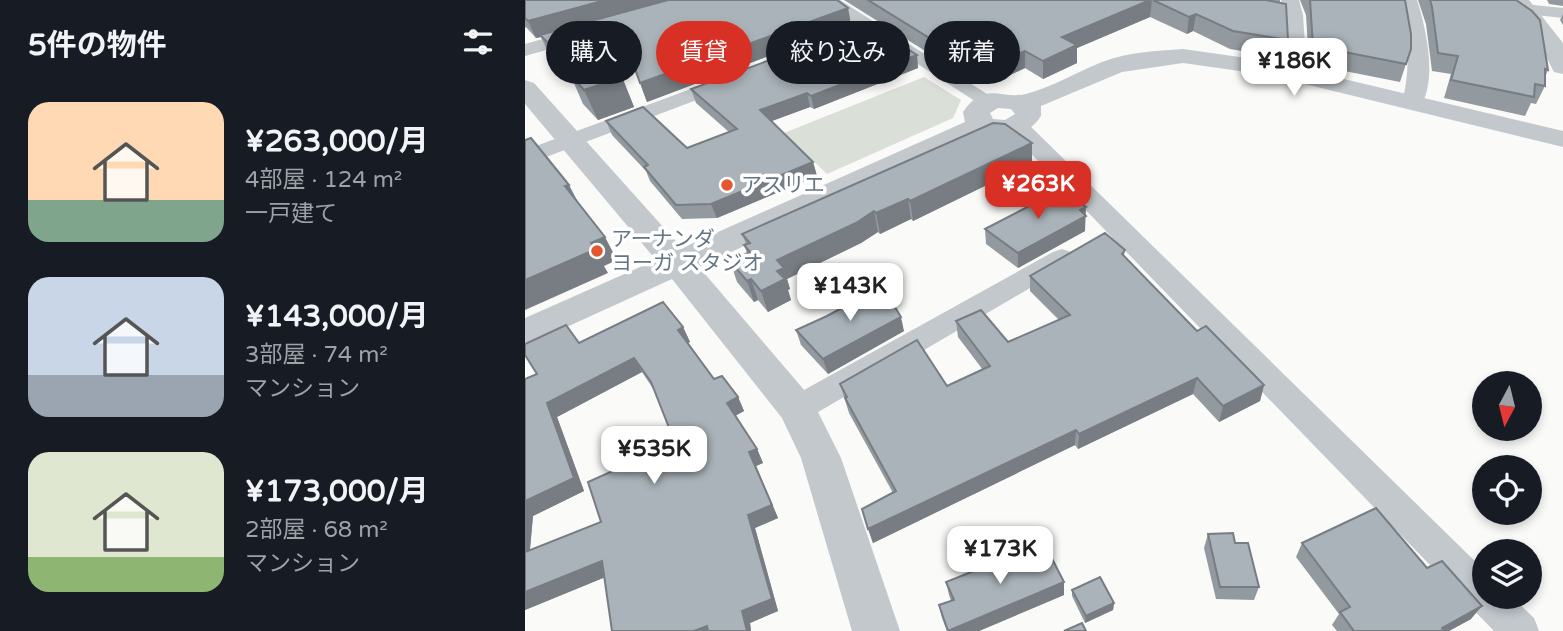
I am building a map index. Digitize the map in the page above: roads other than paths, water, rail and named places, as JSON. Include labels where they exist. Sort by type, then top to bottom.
[{"type":"street","points":[[828,0],[861,21]]},
{"type":"street","points":[[1408,0],[1417,28],[1421,68],[1413,103]]},
{"type":"street","points":[[1520,4],[1563,13]]},
{"type":"street","points":[[1520,4],[1550,41],[1563,67]]},
{"type":"street","points":[[1274,12],[1292,7],[1297,75]]},
{"type":"street","points":[[525,50],[546,44]]},
{"type":"street","points":[[910,56],[985,113]]},
{"type":"street","points":[[1021,115],[1098,71],[1163,57],[1209,58],[1297,75],[1563,137]]},
{"type":"street","points":[[525,158],[721,84]]},
{"type":"street","points":[[525,88],[676,262],[797,409],[821,458],[876,631]]},
{"type":"street","points":[[525,333],[1012,100],[1097,238],[1472,584]]},
{"type":"street","points":[[797,409],[1097,238]]},
{"type":"street","points":[[1498,609],[1520,631]]},
{"type":"place","name":"アスリエ","points":[[727,185]]},
{"type":"place","name":"アーナンダ ヨーガ スタジオ","points":[[597,251]]}]
